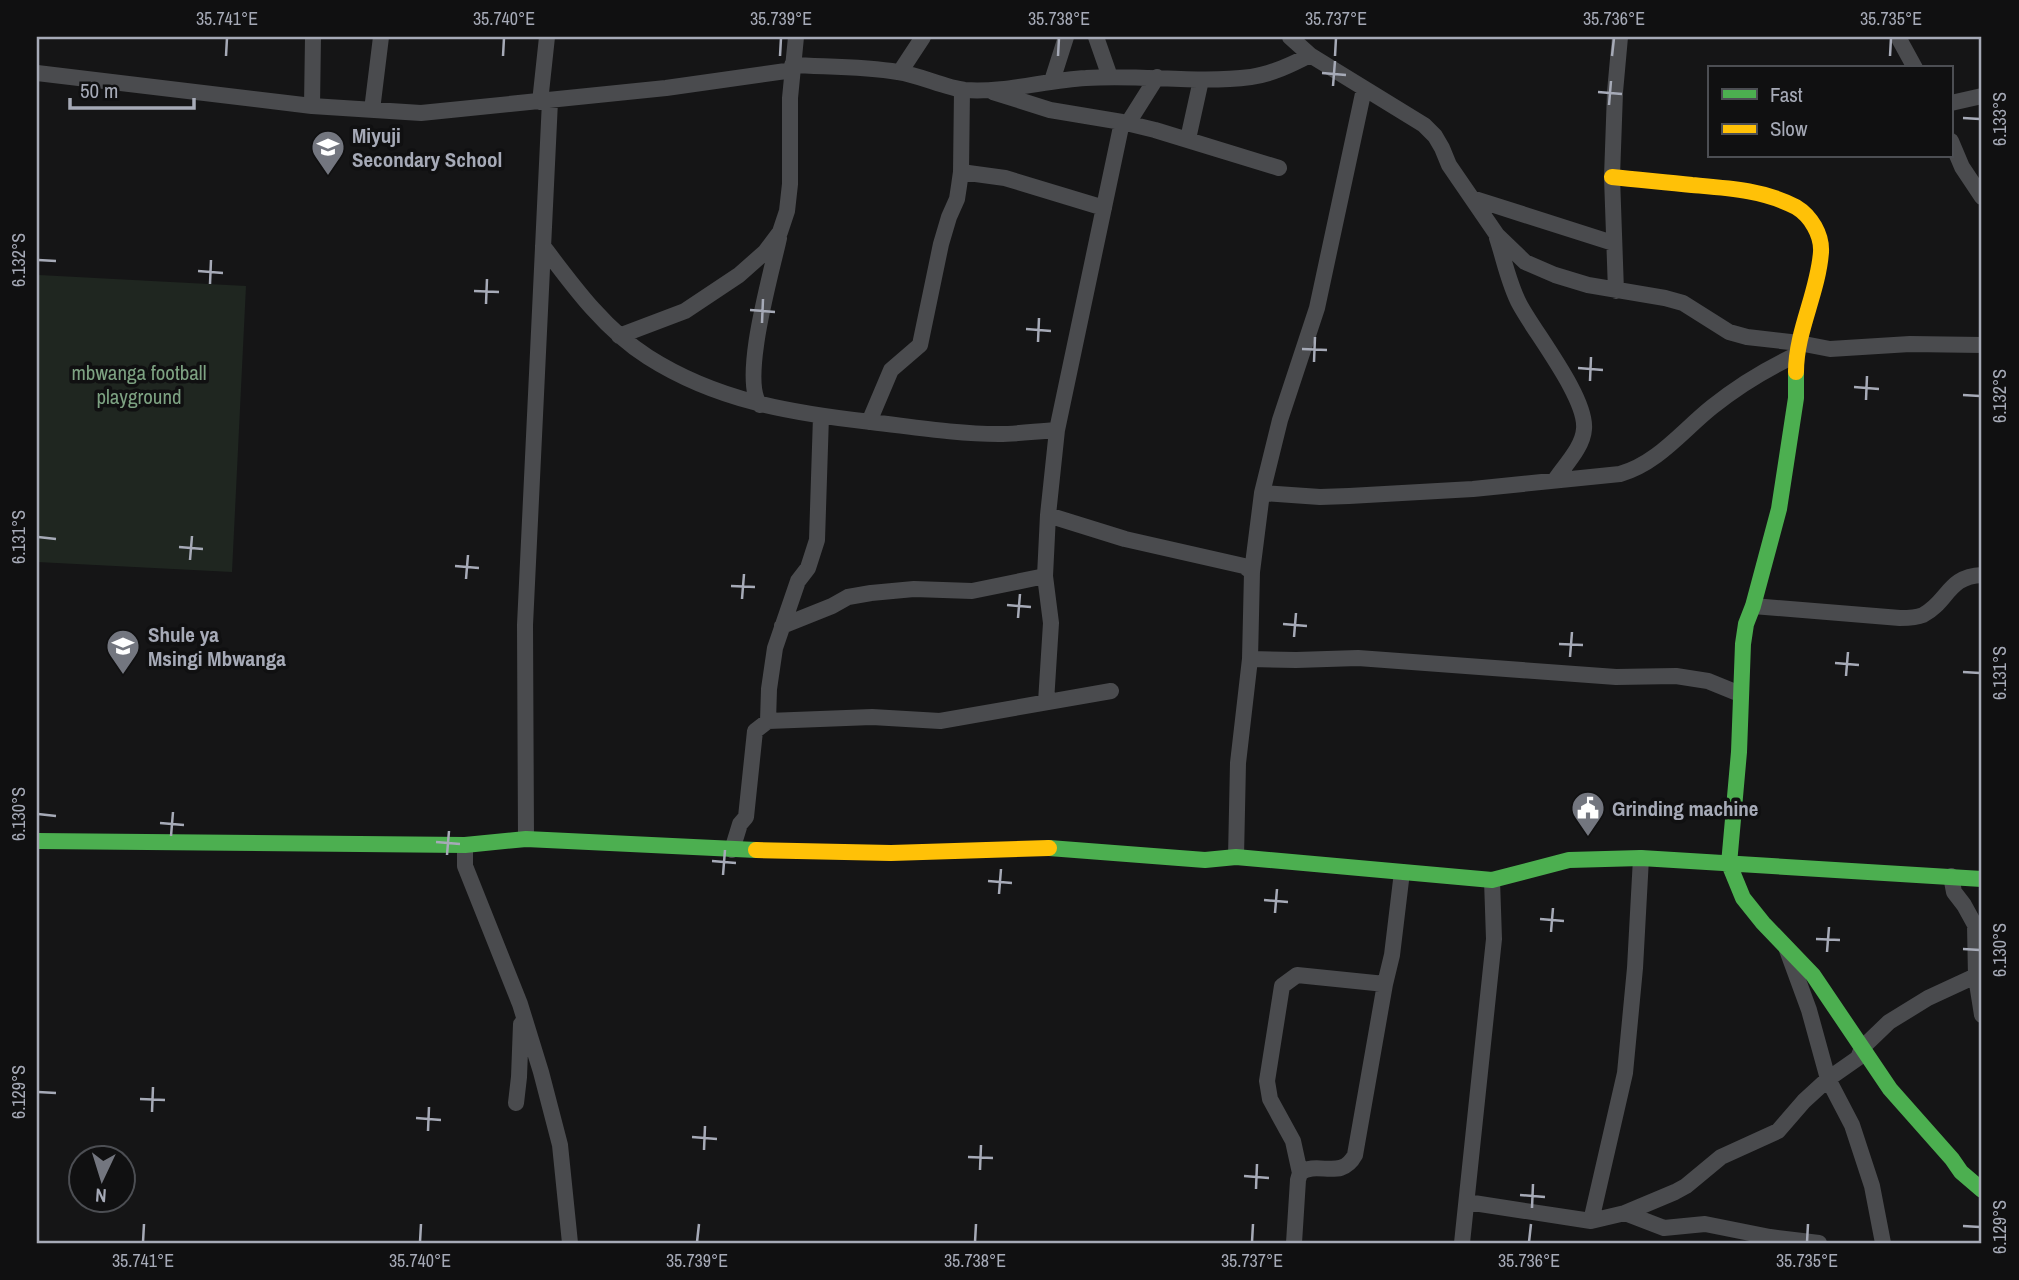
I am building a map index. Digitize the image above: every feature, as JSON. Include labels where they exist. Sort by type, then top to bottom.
[{"type":"street","points":[[312,106],[313,37]]},
{"type":"street","points":[[372,110],[381,37]]},
{"type":"street","points":[[526,839],[525,623],[543,246],[547,37]]},
{"type":"street","points":[[760,405],[754,393],[756,338],[787,211],[790,184],[790,98],[796,37]]},
{"type":"street","points":[[900,72],[923,37]]},
{"type":"street","points":[[1052,80],[1066,37]]},
{"type":"street","points":[[1096,37],[1110,77]]},
{"type":"street","points":[[1290,37],[1310,55],[1424,125],[1435,136],[1448,165],[1497,235],[1525,262],[1565,279],[1683,303],[1730,332],[1797,349],[1910,344],[1982,345]]},
{"type":"street","points":[[1616,291],[1612,177],[1620,37]]},
{"type":"street","points":[[1898,37],[1914,66]]},
{"type":"street","points":[[37,72],[312,106],[421,113],[666,89],[792,67],[862,68],[900,72],[962,90],[987,90],[1052,80],[1110,77],[1201,80],[1252,77],[1286,67],[1310,55]]},
{"type":"street","points":[[1046,702],[1051,623],[1045,576],[1057,429],[1125,123],[1157,77]]},
{"type":"street","points":[[1188,139],[1201,80]]},
{"type":"street","points":[[1236,857],[1238,763],[1250,659],[1252,572],[1262,493],[1280,420],[1317,308],[1364,89]]},
{"type":"street","points":[[869,422],[891,370],[919,345],[941,244],[957,199],[961,172],[962,90]]},
{"type":"street","points":[[987,90],[1050,110],[1125,123],[1188,139],[1279,168]]},
{"type":"street","points":[[1952,103],[1982,96]]},
{"type":"street","points":[[1952,143],[1962,167],[1982,197]]},
{"type":"street","points":[[961,172],[1005,178],[1104,208]]},
{"type":"street","points":[[1612,177],[1739,189],[1797,208],[1813,222],[1821,249],[1814,290],[1797,349],[1796,398],[1783,485],[1743,644],[1739,752],[1729,864],[1743,898],[1813,975],[1905,1107],[1952,1158],[1961,1172],[1982,1190]]},
{"type":"street","points":[[1472,198],[1613,243]]},
{"type":"street","points":[[619,336],[685,311],[739,275],[765,252],[780,232]]},
{"type":"street","points":[[1497,235],[1518,303],[1573,391],[1585,425],[1583,436],[1555,480]]},
{"type":"street","points":[[543,246],[619,336],[649,358],[698,383],[760,405],[869,422],[942,431],[1000,434],[1057,429]]},
{"type":"street","points":[[1262,493],[1320,497],[1473,489],[1601,478],[1637,470],[1714,405],[1797,349]]},
{"type":"street","points":[[768,721],[775,648],[798,581],[808,568],[817,540],[821,415]]},
{"type":"street","points":[[1048,515],[1136,542],[1244,566],[1252,572]]},
{"type":"street","points":[[1753,606],[1913,617],[1922,615],[1960,580],[1982,575]]},
{"type":"street","points":[[782,626],[848,597],[914,589],[972,591],[1045,576]]},
{"type":"street","points":[[1250,659],[1358,658],[1616,677],[1676,676],[1708,681],[1740,694]]},
{"type":"street","points":[[732,850],[740,824],[746,817],[755,731],[768,721],[872,717],[940,721],[1111,691]]},
{"type":"street","points":[[37,841],[465,845],[526,839],[732,850],[891,853],[1057,848],[1205,860],[1236,857],[1492,880],[1569,860],[1641,858],[1982,878]]},
{"type":"street","points":[[465,845],[465,866],[520,1004],[556,1126],[570,1243]]},
{"type":"street","points":[[1591,1221],[1625,1073],[1635,968],[1641,858]]},
{"type":"street","points":[[1300,1173],[1308,1169],[1343,1168],[1355,1155],[1392,954],[1402,872]]},
{"type":"street","points":[[1951,876],[1954,892],[1975,925],[1982,1015]]},
{"type":"street","points":[[1462,1243],[1494,939],[1492,880]]},
{"type":"street","points":[[1785,944],[1809,1010],[1828,1079],[1852,1125],[1872,1186],[1884,1243]]},
{"type":"street","points":[[1294,1243],[1300,1173],[1293,1141],[1270,1099],[1267,1081],[1282,986],[1297,975],[1385,984]]},
{"type":"street","points":[[1467,1202],[1591,1221],[1625,1213],[1675,1192],[1686,1186],[1709,1164],[1778,1131],[1828,1079],[1858,1058],[1862,1048],[1889,1022],[1928,998],[1979,975]]},
{"type":"street","points":[[516,1103],[521,1043],[520,1004]]},
{"type":"street","points":[[1625,1213],[1664,1228],[1705,1224],[1770,1237],[1819,1243]]},
{"type":"green space","name":"mbwanga football playground","points":[[39,275],[246,286],[232,572],[37,562]]},
{"type":"traffic: fast","points":[[1796,372],[1796,398],[1779,509],[1746,624],[1743,644],[1739,752],[1729,864],[1743,898],[1813,975],[1890,1089],[1961,1172],[1982,1190]]},
{"type":"traffic: fast","points":[[37,841],[465,845],[526,839],[756,850]]},
{"type":"traffic: fast","points":[[1049,848],[1205,860],[1236,857],[1492,880],[1569,860],[1641,858],[1982,879]]},
{"type":"traffic: slow","points":[[1612,177],[1745,191],[1784,201],[1806,215],[1817,233],[1821,252],[1816,282],[1799,342],[1796,372]]},
{"type":"traffic: slow","points":[[756,850],[891,853],[1049,848]]},
{"type":"place","name":"Miyuji Secondary School","points":[[328,177]]},
{"type":"place","name":"Shule ya Msingi Mbwanga","points":[[123,676]]},
{"type":"place","name":"Grinding machine","points":[[1588,838]]}]
